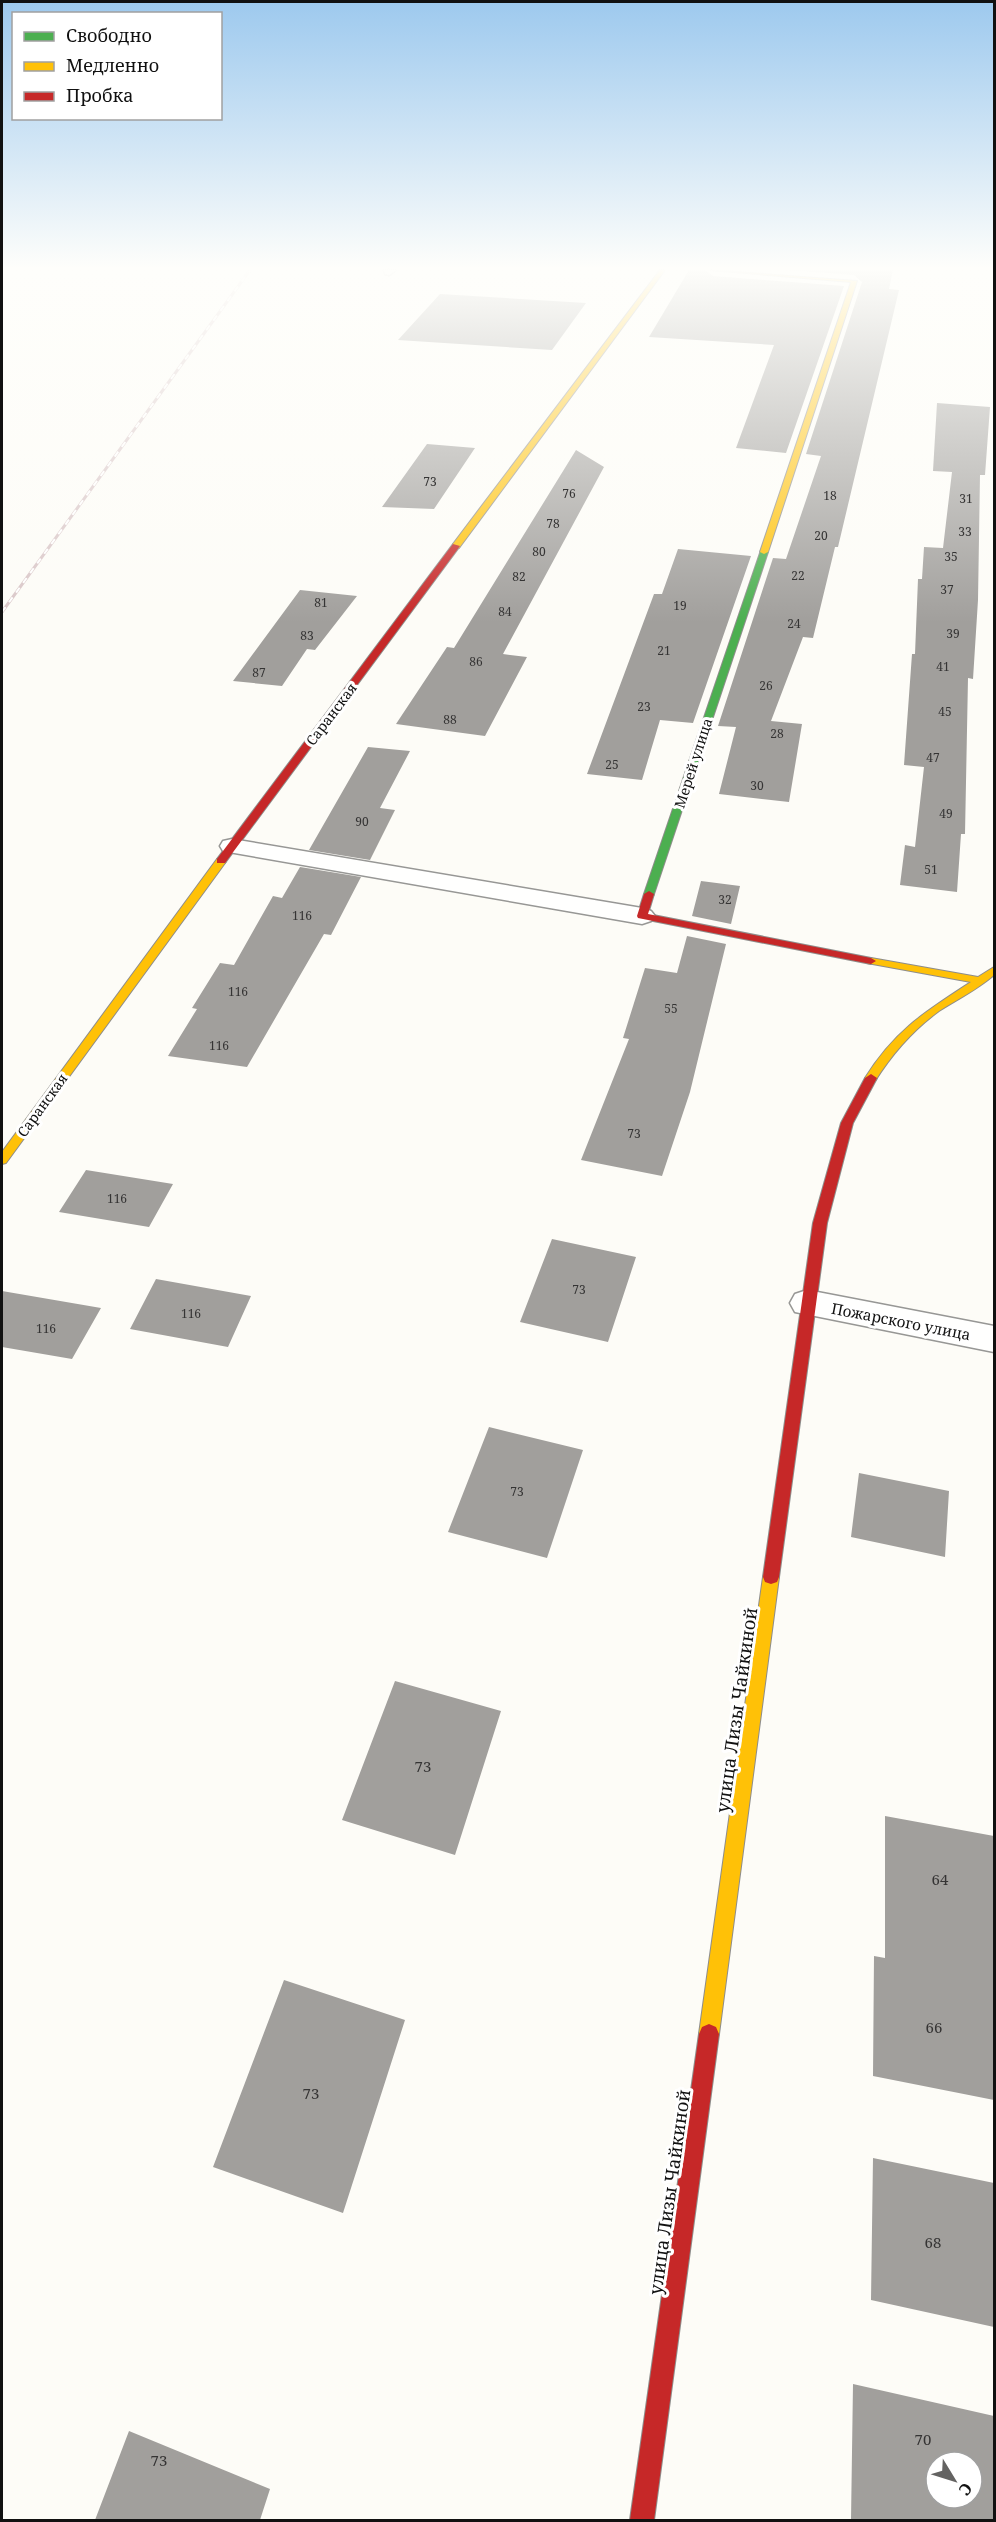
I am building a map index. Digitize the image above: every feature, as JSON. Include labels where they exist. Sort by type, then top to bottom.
[{"type":"street","name":"Саранская","points":[[2,1160],[232,846],[574,388]]},
{"type":"street","name":"Мерей улица","points":[[642,916],[818,388]]},
{"type":"street","points":[[232,846],[642,916],[793,947],[982,981]]},
{"type":"street","name":"улица Лизы Чайкиной","points":[[642,2520],[782,1508],[807,1303],[820,1223],[847,1123],[882,1057],[927,1015],[982,981],[994,970]]},
{"type":"street","name":"Пожарского улица","points":[[807,1303],[994,1339]]},
{"type":"building","points":[[758,388],[809,388],[786,453],[736,448]]},
{"type":"building","points":[[828,388],[876,388],[838,547],[835,547],[813,638],[803,637],[771,721],[802,724],[789,802],[719,794],[736,727],[718,726],[773,558],[786,559],[821,456],[806,454]]},
{"type":"building","points":[[937,403],[990,407],[985,475],[980,475],[978,600],[973,679],[968,678],[965,834],[961,834],[957,892],[900,885],[905,845],[915,847],[924,767],[904,765],[912,654],[915,654],[918,579],[922,579],[924,547],[943,548],[952,472],[933,471]]},
{"type":"building","points":[[427,444],[475,448],[434,509],[382,507]]},
{"type":"building","points":[[576,450],[604,467],[503,654],[527,657],[485,736],[396,724],[447,647],[454,648]]},
{"type":"building","points":[[678,549],[751,556],[693,723],[660,720],[642,780],[587,774],[654,594],[662,594]]},
{"type":"building","points":[[300,590],[357,596],[315,650],[307,649],[282,686],[233,681]]},
{"type":"building","points":[[368,747],[410,751],[380,808],[395,810],[370,860],[309,850]]},
{"type":"building","points":[[300,867],[361,877],[331,935],[324,934],[247,1067],[168,1056],[197,1009],[192,1008],[220,963],[234,965],[273,896],[282,898]]},
{"type":"building","points":[[701,881],[740,886],[731,924],[692,916]]},
{"type":"building","points":[[687,936],[726,944],[690,1092],[662,1176],[581,1160],[629,1039],[623,1038],[645,968],[677,973]]},
{"type":"building","points":[[86,1170],[173,1184],[149,1227],[59,1212]]},
{"type":"building","points":[[552,1239],[636,1257],[608,1342],[520,1322]]},
{"type":"building","points":[[156,1279],[251,1296],[228,1347],[130,1329]]},
{"type":"building","points":[[2,1291],[101,1308],[72,1359],[2,1347]]},
{"type":"building","points":[[489,1427],[583,1450],[547,1558],[448,1532]]},
{"type":"building","points":[[859,1473],[949,1491],[945,1557],[851,1537]]},
{"type":"building","points":[[395,1681],[501,1711],[455,1855],[342,1820]]},
{"type":"building","points":[[885,1816],[994,1836],[994,2100],[873,2076],[874,1956],[885,1958]]},
{"type":"building","points":[[284,1980],[405,2020],[343,2213],[213,2167]]},
{"type":"building","points":[[873,2158],[994,2183],[994,2327],[871,2300]]},
{"type":"building","points":[[853,2384],[994,2416],[994,2520],[851,2520]]},
{"type":"building","points":[[129,2431],[270,2489],[260,2520],[95,2520]]},
{"type":"railway","points":[[2,612],[165,388]]},
{"type":"traffic: fast","points":[[649,894],[764,552]]},
{"type":"traffic: slow","points":[[456,546],[574,388]]},
{"type":"traffic: slow","points":[[764,552],[819,388]]},
{"type":"traffic: slow","points":[[2,1160],[221,861]]},
{"type":"traffic: slow","points":[[871,961],[982,981]]},
{"type":"traffic: slow","points":[[871,1078],[903,1036],[935,1009],[994,970]]},
{"type":"traffic: slow","points":[[709,2034],[771,1577]]},
{"type":"traffic: jam","points":[[221,861],[456,546]]},
{"type":"traffic: jam","points":[[649,894],[642,916],[871,961]]},
{"type":"traffic: jam","points":[[771,1577],[820,1223],[847,1123],[871,1078]]},
{"type":"traffic: jam","points":[[642,2520],[709,2034]]}]
